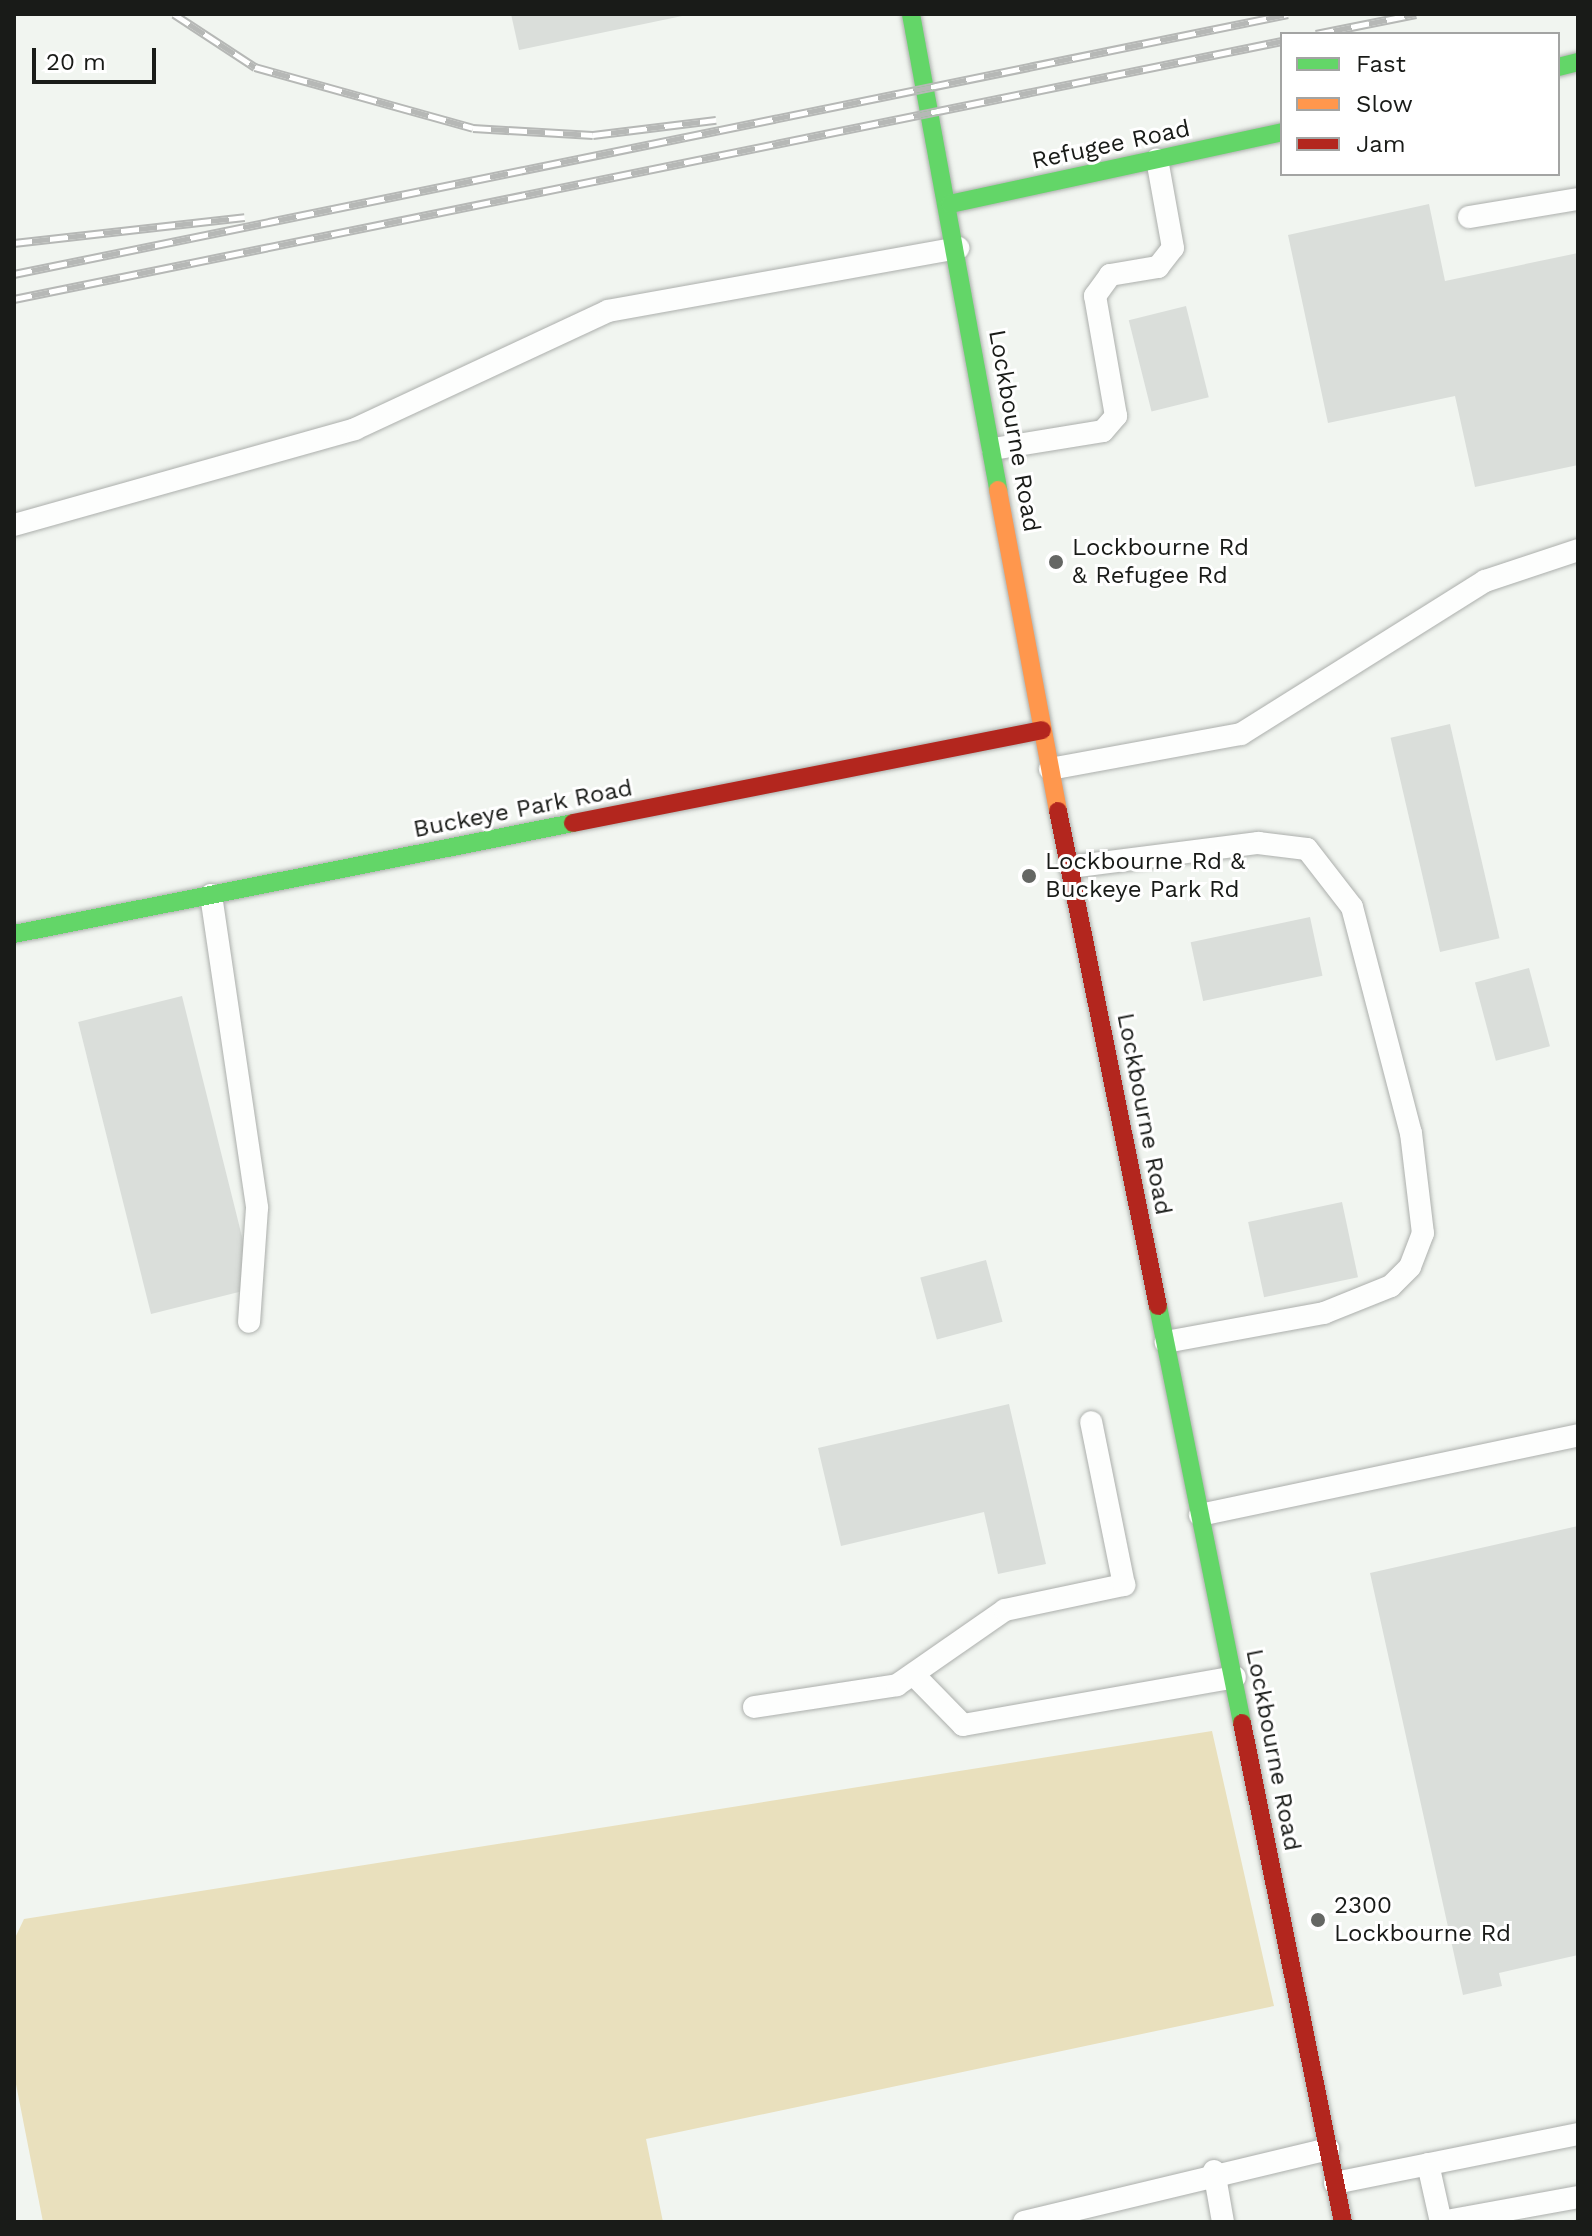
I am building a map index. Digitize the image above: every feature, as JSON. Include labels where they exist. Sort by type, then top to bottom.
[{"type":"main road","name":"Lockbourne Road","points":[[911,14],[950,204],[1042,730],[1343,2222]]},
{"type":"main road","name":"Refugee Road","points":[[950,204],[1280,132]]},
{"type":"main road","name":"Buckeye Park Road","points":[[14,934],[1042,730]]},
{"type":"lane","points":[[993,449],[1103,431],[1116,416],[1095,296],[1110,275],[1158,267],[1173,248],[1157,159]]},
{"type":"lane","points":[[1469,217],[1578,199]]},
{"type":"lane","points":[[14,525],[355,429],[608,311],[958,248]]},
{"type":"lane","points":[[1050,769],[1241,734],[1485,581],[1578,550]]},
{"type":"lane","points":[[1070,867],[1258,843],[1307,849],[1352,907],[1411,1133],[1423,1233],[1410,1267],[1391,1286],[1324,1313],[1166,1342]]},
{"type":"lane","points":[[211,895],[257,1208],[249,1322]]},
{"type":"lane","points":[[754,1707],[916,1677],[978,1623],[1005,1610],[1124,1585],[1091,1422]]},
{"type":"lane","points":[[1200,1515],[1578,1435]]},
{"type":"lane","points":[[916,1677],[963,1725],[1235,1677]]},
{"type":"lane","points":[[1335,2183],[1578,2134]]},
{"type":"lane","points":[[1024,2222],[1214,2171],[1328,2149]]},
{"type":"lane","points":[[1428,2164],[1441,2222],[1578,2197]]},
{"type":"lane","points":[[1214,2171],[1223,2222]]},
{"type":"shaded area","points":[[1212,1731],[1274,2006],[646,2139],[663,2222],[43,2222],[14,2074],[14,1940],[24,1919]]},
{"type":"building","points":[[511,14],[687,14],[687,15],[519,50]]},
{"type":"building","points":[[1429,204],[1445,281],[1578,253],[1578,465],[1475,487],[1455,396],[1328,423],[1288,235]]},
{"type":"building","points":[[1186,306],[1209,397],[1151,411],[1129,320]]},
{"type":"building","points":[[1450,724],[1499,938],[1440,952],[1391,738]]},
{"type":"building","points":[[1310,917],[1322,976],[1203,1001],[1191,942]]},
{"type":"building","points":[[1529,968],[1550,1046],[1496,1061],[1475,982]]},
{"type":"building","points":[[182,996],[255,1288],[151,1314],[78,1022]]},
{"type":"building","points":[[1342,1202],[1358,1277],[1264,1297],[1248,1222]]},
{"type":"building","points":[[986,1260],[1003,1322],[937,1339],[920,1278]]},
{"type":"building","points":[[1009,1404],[1046,1564],[998,1574],[984,1512],[841,1546],[818,1448]]},
{"type":"building","points":[[1578,1526],[1578,1955],[1499,1973],[1502,1986],[1463,1995],[1370,1573]]},
{"type":"railway","points":[[174,14],[255,67],[473,128],[593,135],[716,120]]},
{"type":"railway","points":[[14,274],[1288,14]]},
{"type":"railway","points":[[1326,32],[1416,14]]},
{"type":"railway","points":[[14,299],[1280,41]]},
{"type":"railway","points":[[14,243],[245,217]]},
{"type":"traffic: fast","points":[[911,14],[998,490]]},
{"type":"traffic: fast","points":[[1560,66],[1578,62]]},
{"type":"traffic: fast","points":[[950,204],[1280,132]]},
{"type":"traffic: fast","points":[[14,934],[573,823]]},
{"type":"traffic: fast","points":[[1158,1306],[1242,1723]]},
{"type":"traffic: slow","points":[[998,490],[1058,811]]},
{"type":"traffic: jam","points":[[573,823],[1042,730]]},
{"type":"traffic: jam","points":[[1058,811],[1158,1306]]},
{"type":"traffic: jam","points":[[1242,1723],[1343,2222]]},
{"type":"place","name":"Lockbourne Rd & Refugee Rd","points":[[1056,562]]},
{"type":"place","name":"Lockbourne Rd & Buckeye Park Rd","points":[[1029,876]]},
{"type":"place","name":"2300 Lockbourne Rd","points":[[1318,1920]]}]
